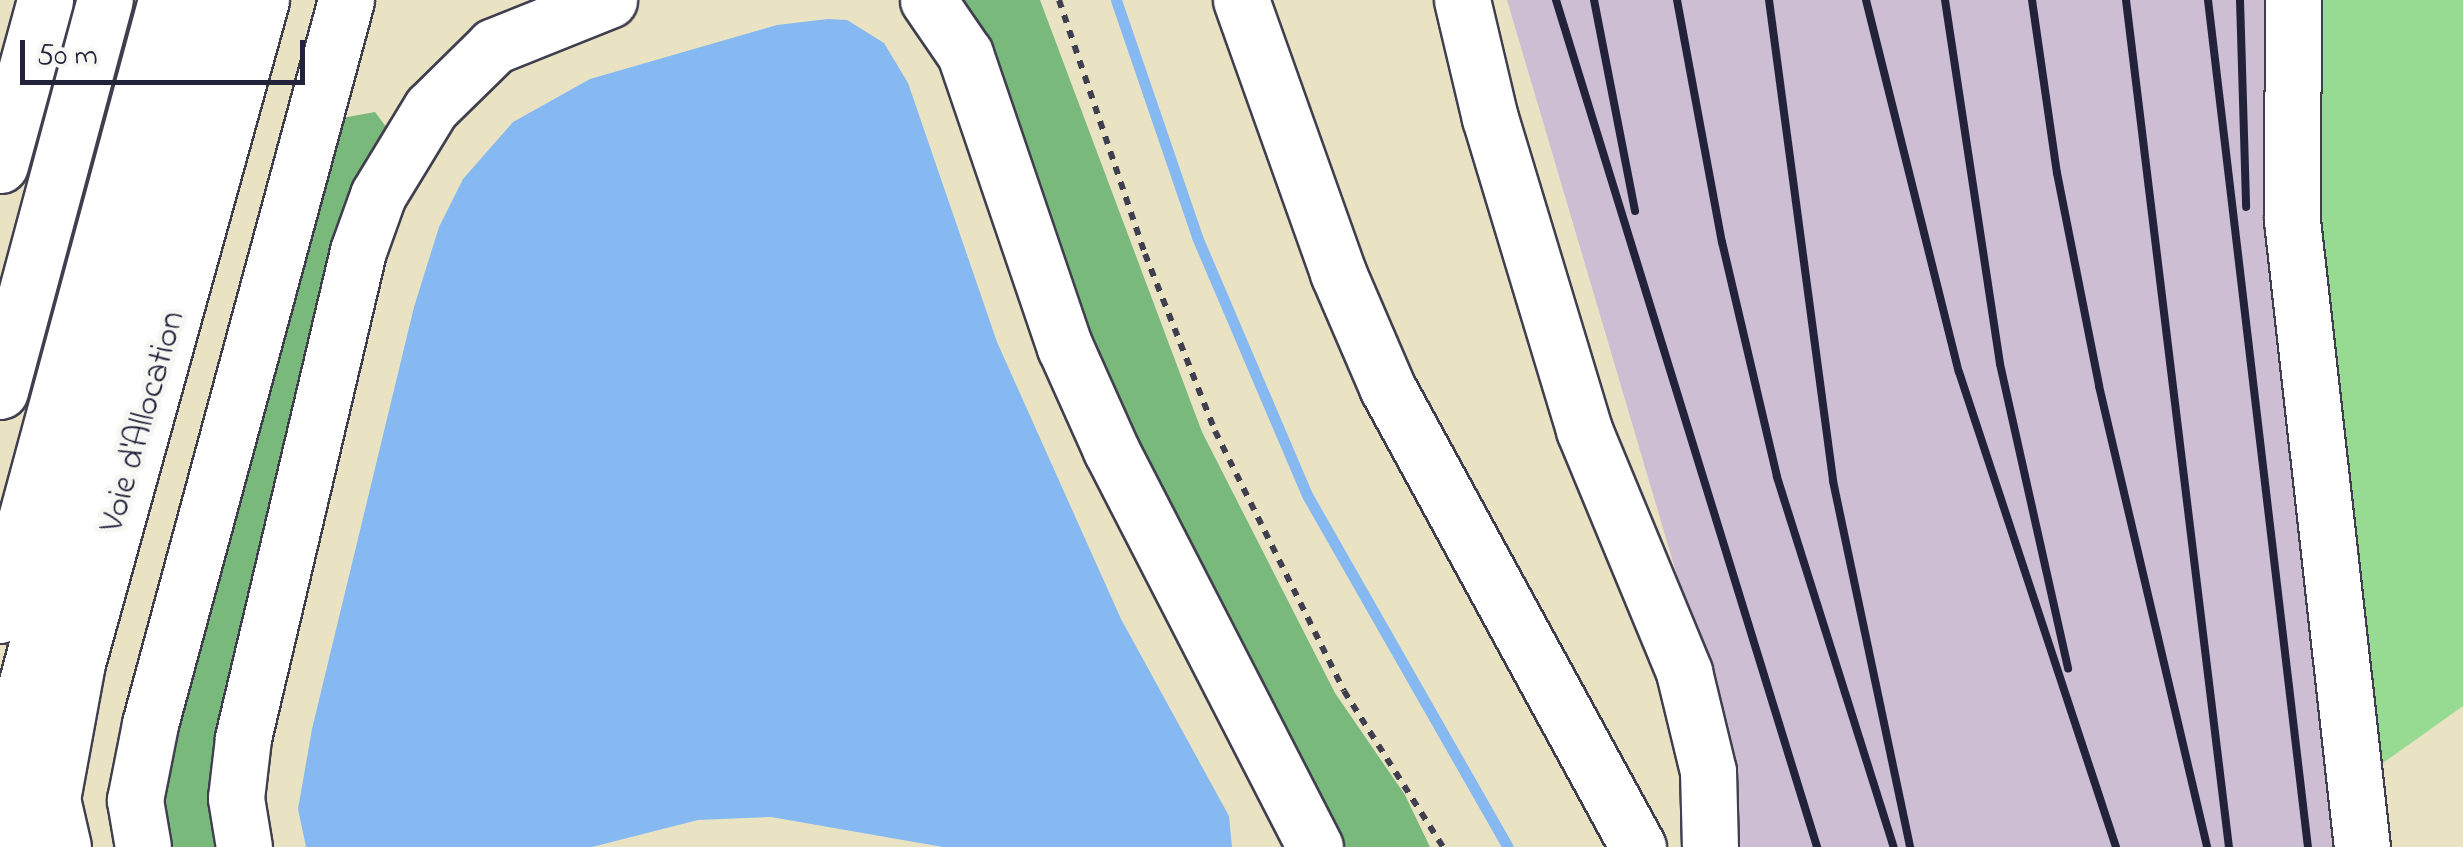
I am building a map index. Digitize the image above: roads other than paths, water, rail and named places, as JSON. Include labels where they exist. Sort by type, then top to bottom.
[{"type":"lane","points":[[0,61],[17,0]]},
{"type":"lane","points":[[0,164],[45,0]]},
{"type":"lane","points":[[0,283],[76,0]]},
{"type":"lane","points":[[0,391],[106,0]]},
{"type":"lane","points":[[0,500],[136,0]]},
{"type":"lane","points":[[0,615],[166,0]]},
{"type":"lane","name":"Voie d'Allocation","points":[[9,847],[3,796],[11,742],[209,0]]},
{"type":"lane","name":"Voie d'Allocation","points":[[35,847],[27,804],[45,692],[234,0]]},
{"type":"lane","name":"Voie d'Allocation","points":[[63,847],[52,800],[77,663],[261,0]]},
{"type":"lane","name":"Voie d'Allocation","points":[[95,847],[89,773],[106,682],[290,0]]},
{"type":"lane","name":"Voie d'Allocation","points":[[124,847],[118,746],[317,0]]},
{"type":"lane","points":[[143,847],[135,800],[150,724],[346,0]]},
{"type":"lane","points":[[244,847],[236,798],[243,738],[358,252],[378,195],[431,108],[494,46],[609,0]]},
{"type":"lane","points":[[928,0],[965,54],[1065,347],[1111,450],[1315,847]]},
{"type":"lane","points":[[1240,0],[1338,273],[1387,387],[1638,847]]},
{"type":"lane","points":[[1462,0],[1490,118],[1584,430],[1684,672],[1708,771],[1710,847]]},
{"type":"lane","points":[[2293,0],[2292,220],[2362,847]]},
{"type":"water","points":[[847,20],[884,43],[908,83],[997,342],[1121,619],[1229,816],[1232,847],[943,847],[771,817],[698,820],[592,847],[306,847],[298,809],[312,729],[414,307],[439,227],[463,179],[513,122],[590,79],[777,25]]},
{"type":"waterway","points":[[1116,0],[1197,237],[1307,495],[1508,847]]},
{"type":"railway","points":[[1556,0],[1817,847]]},
{"type":"railway","points":[[1594,0],[1635,211]]},
{"type":"railway","points":[[1677,0],[1722,242],[1777,477],[1894,847]]},
{"type":"railway","points":[[1769,0],[1833,481],[1910,847]]},
{"type":"railway","points":[[1866,0],[1959,372],[2116,847]]},
{"type":"railway","points":[[1945,0],[2000,364],[2068,669]]},
{"type":"railway","points":[[2032,0],[2057,173],[2099,386],[2207,847]]},
{"type":"railway","points":[[2126,0],[2229,847]]},
{"type":"railway","points":[[2208,0],[2308,847]]},
{"type":"railway","points":[[2240,0],[2246,207]]}]
